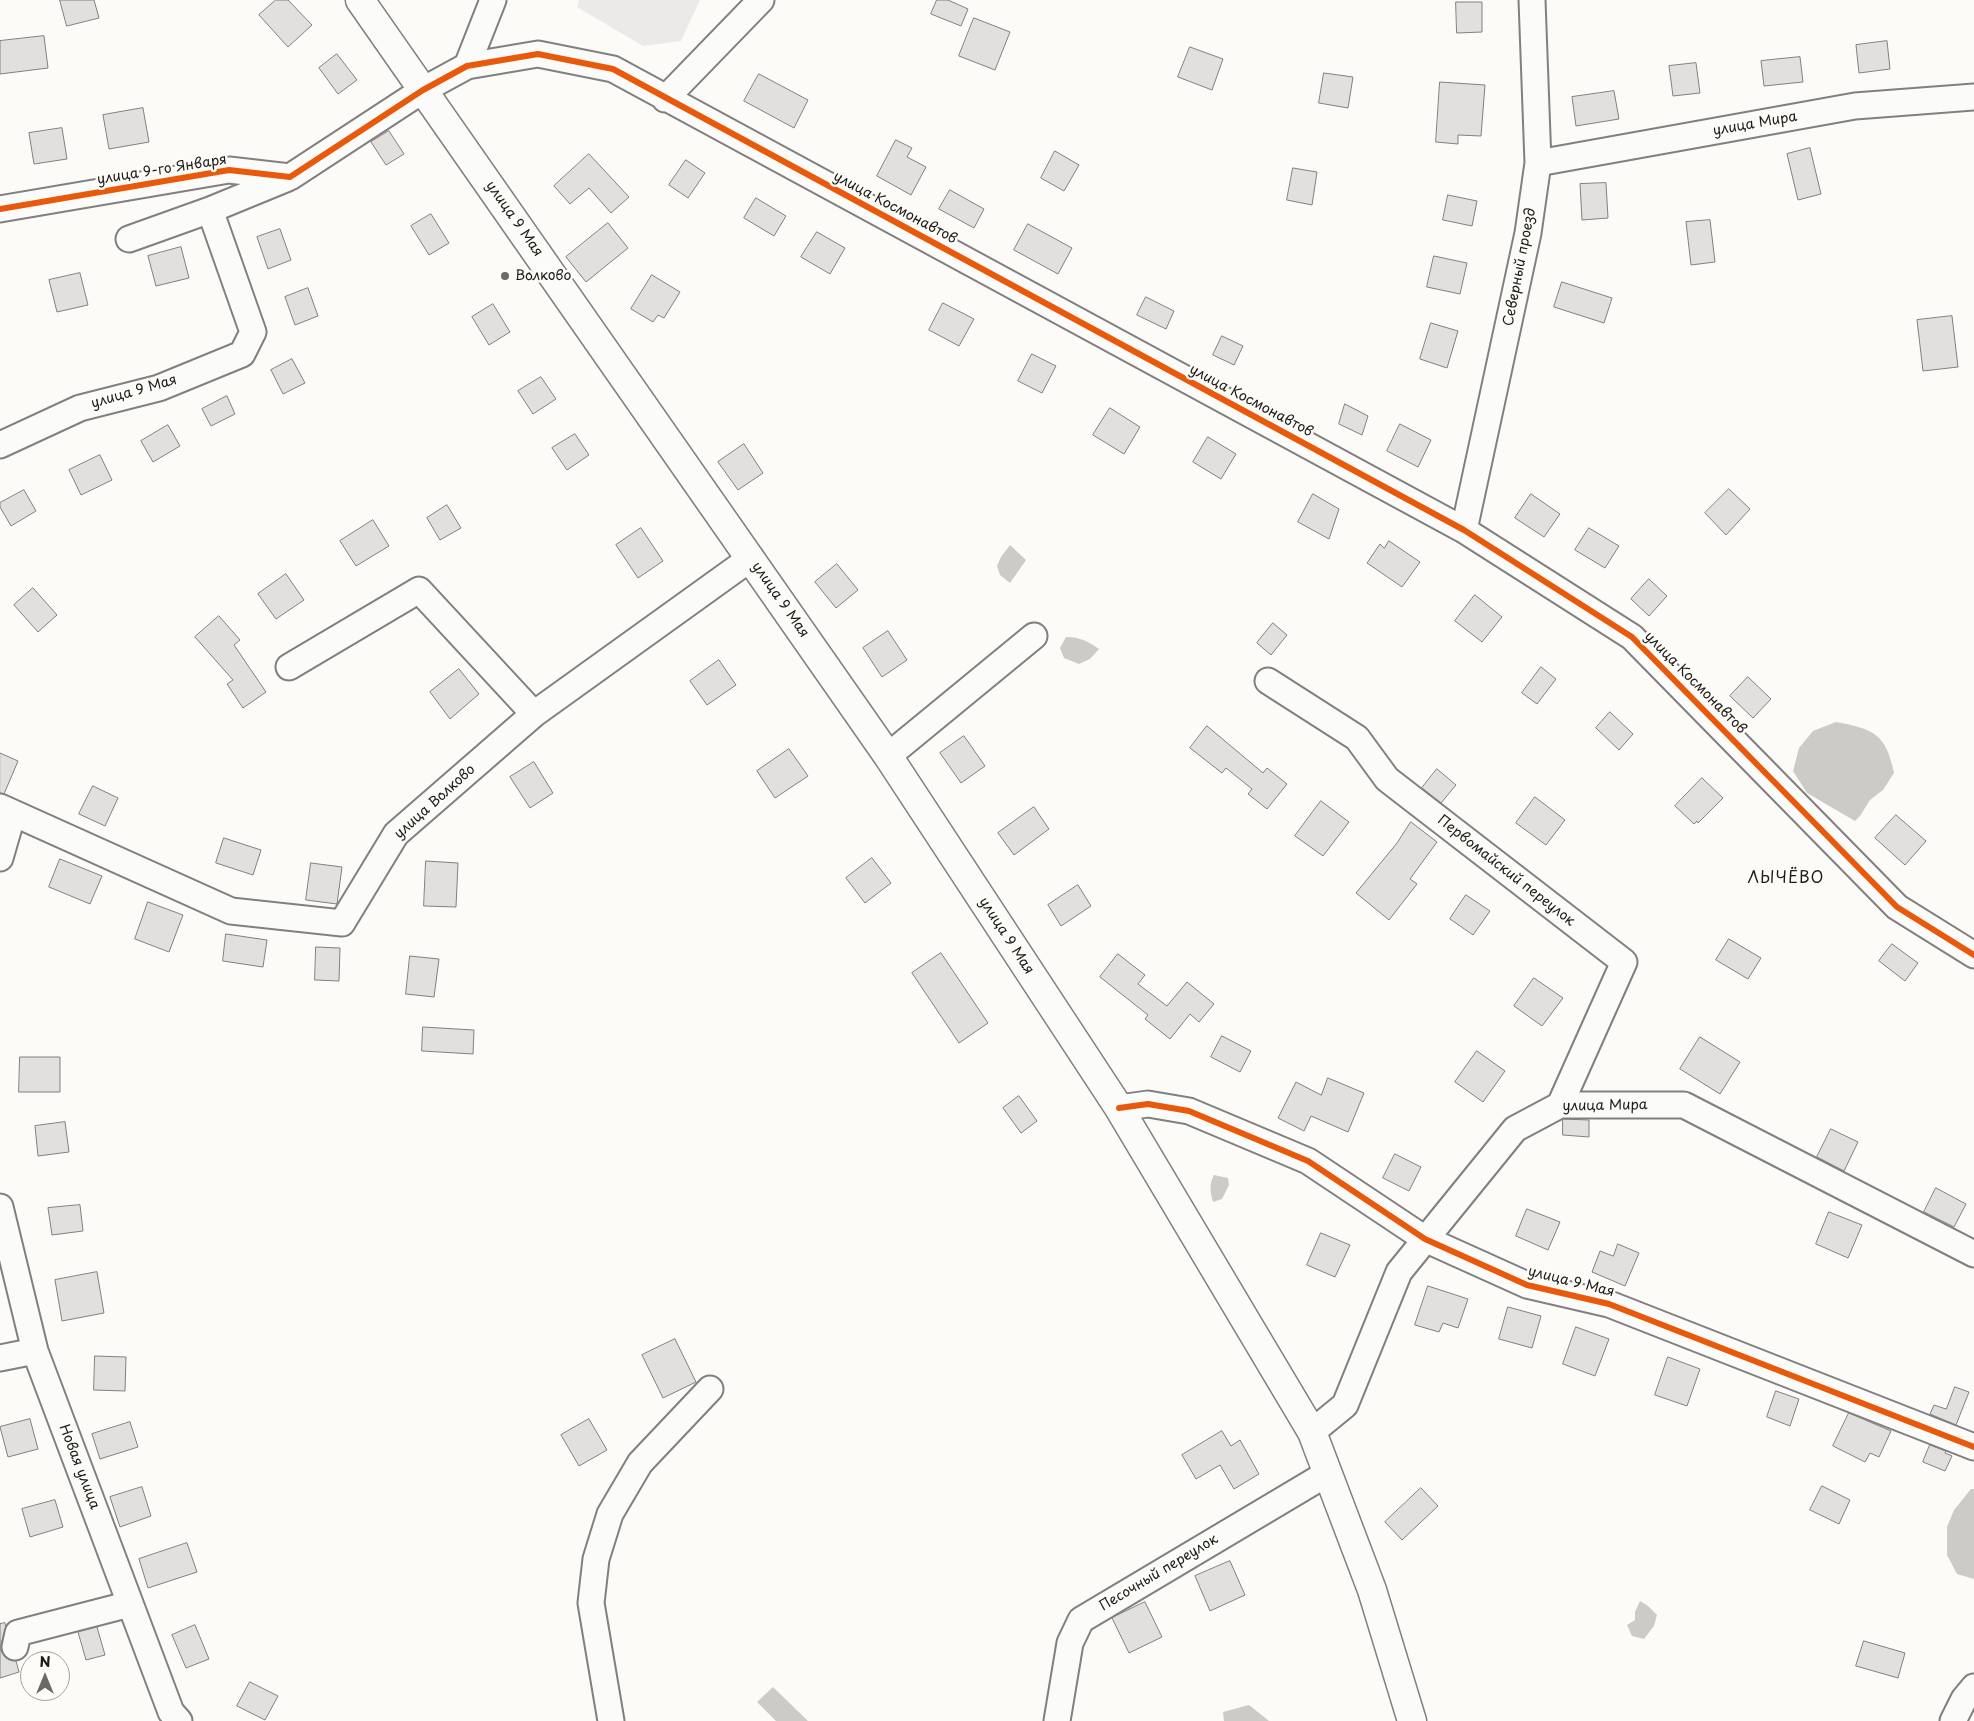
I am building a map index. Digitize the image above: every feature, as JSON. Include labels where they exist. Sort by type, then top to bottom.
[{"type":"main road","name":"улица 9 Мая","points":[[360,0],[888,756],[1119,1108],[1312,1432],[1372,1590],[1412,1721]]},
{"type":"street","points":[[467,66],[493,0]]},
{"type":"street","points":[[665,99],[761,0]]},
{"type":"street","name":"Северный проезд","points":[[1464,530],[1528,233],[1538,163],[1532,0]]},
{"type":"street","name":"улица Космонавтов","points":[[427,94],[467,66],[538,54],[613,69],[665,99],[1464,530],[1632,638],[1897,907],[1974,955]]},
{"type":"street","points":[[129,238],[210,210],[290,177],[427,94]]},
{"type":"street","name":"улица Мира","points":[[1538,163],[1855,106],[1974,97]]},
{"type":"street","name":"улица 9-го Января","points":[[0,208],[229,170],[290,177]]},
{"type":"street","name":"улица 9 Мая","points":[[0,445],[80,408],[159,388],[242,354],[253,332],[210,210]]},
{"type":"street","name":"улица Волково","points":[[7,810],[231,911],[342,923],[396,834],[534,714],[751,558]]},
{"type":"street","points":[[289,668],[419,590],[534,714]]},
{"type":"street","points":[[888,756],[1034,636]]},
{"type":"street","name":"Первомайский переулок","points":[[1268,681],[1357,738],[1387,779],[1624,962],[1560,1105]]},
{"type":"street","points":[[0,858],[7,810]]},
{"type":"street","name":"улица 9 Мая","points":[[1119,1108],[1148,1104],[1189,1111],[1308,1161],[1425,1239],[1528,1286],[1609,1304],[1974,1448]]},
{"type":"street","name":"улица Мира","points":[[1312,1432],[1345,1405],[1399,1272],[1515,1129],[1560,1105],[1684,1105],[1974,1254]]},
{"type":"street","name":"Новая улица","points":[[0,1207],[35,1351],[171,1712],[178,1721]]},
{"type":"street","points":[[0,1358],[35,1351]]},
{"type":"street","points":[[611,1721],[591,1603],[596,1559],[610,1514],[640,1463],[710,1389]]},
{"type":"street","name":"Песочный переулок","points":[[1056,1721],[1070,1643],[1081,1620],[1328,1473]]},
{"type":"street","points":[[15,1647],[18,1634],[130,1604]]},
{"type":"street","points":[[1953,1721],[1964,1699],[1974,1687]]},
{"type":"shaded area","points":[[579,0],[700,0],[681,41],[643,46],[577,7]]},
{"type":"shaded area","points":[[1010,545],[1026,560],[1010,583],[1000,575],[997,566]]},
{"type":"shaded area","points":[[1066,637],[1083,640],[1099,649],[1090,659],[1079,664],[1064,658],[1060,648]]},
{"type":"shaded area","points":[[1836,722],[1860,727],[1876,736],[1887,750],[1894,773],[1883,790],[1870,800],[1855,821],[1807,793],[1793,771],[1799,748],[1813,731]]},
{"type":"shaded area","points":[[1214,1175],[1228,1178],[1229,1185],[1222,1199],[1213,1202],[1210,1188]]},
{"type":"shaded area","points":[[1971,1489],[1974,1489],[1974,1579],[1957,1574],[1947,1555],[1947,1527],[1954,1510]]},
{"type":"shaded area","points":[[1640,1601],[1657,1615],[1654,1626],[1644,1639],[1632,1636],[1627,1625],[1635,1620],[1635,1612]]},
{"type":"shaded area","points":[[773,1687],[808,1721],[776,1721],[757,1702]]},
{"type":"shaded area","points":[[1249,1705],[1269,1721],[1224,1721],[1223,1712]]},
{"type":"building","points":[[60,0],[94,0],[99,18],[67,26]]},
{"type":"building","points":[[276,0],[288,0],[312,25],[288,47],[259,15]]},
{"type":"building","points":[[937,0],[948,0],[968,9],[961,26],[931,14]]},
{"type":"building","points":[[1456,2],[1482,2],[1482,32],[1457,33]]},
{"type":"building","points":[[974,18],[1010,32],[995,70],[959,56]]},
{"type":"building","points":[[44,36],[48,68],[0,74],[0,41]]},
{"type":"building","points":[[1887,41],[1890,69],[1859,73],[1856,45]]},
{"type":"building","points":[[1190,47],[1223,59],[1212,90],[1178,77]]},
{"type":"building","points":[[337,54],[357,80],[338,94],[319,68]]},
{"type":"building","points":[[1800,57],[1803,82],[1764,86],[1761,61]]},
{"type":"building","points":[[1696,63],[1700,93],[1673,96],[1669,66]]},
{"type":"building","points":[[1324,73],[1353,77],[1348,108],[1319,103]]},
{"type":"building","points":[[759,74],[808,100],[794,128],[744,101]]},
{"type":"building","points":[[1440,82],[1485,85],[1481,136],[1458,135],[1458,144],[1436,142]]},
{"type":"building","points":[[1614,91],[1619,119],[1576,126],[1572,97]]},
{"type":"building","points":[[143,108],[149,142],[109,149],[103,115]]},
{"type":"building","points":[[62,128],[67,159],[34,164],[29,133]]},
{"type":"building","points":[[389,131],[404,154],[386,165],[371,142]]},
{"type":"building","points":[[896,140],[912,148],[907,157],[926,167],[911,195],[877,176]]},
{"type":"building","points":[[1810,148],[1821,194],[1798,200],[1787,154]]},
{"type":"building","points":[[1055,151],[1079,165],[1064,191],[1041,178]]},
{"type":"building","points":[[589,154],[629,197],[611,213],[589,188],[570,204],[554,186]]},
{"type":"building","points":[[686,160],[705,173],[688,198],[669,185]]},
{"type":"building","points":[[1293,168],[1317,172],[1312,205],[1287,200]]},
{"type":"building","points":[[1606,183],[1608,218],[1582,220],[1580,184]]},
{"type":"building","points":[[950,190],[984,209],[974,228],[939,209]]},
{"type":"building","points":[[1448,195],[1477,201],[1472,226],[1443,220]]},
{"type":"building","points":[[756,198],[786,216],[774,236],[744,218]]},
{"type":"building","points":[[431,214],[449,243],[429,255],[411,226]]},
{"type":"building","points":[[1710,220],[1715,262],[1691,265],[1686,222]]},
{"type":"building","points":[[608,223],[628,248],[586,282],[566,257]]},
{"type":"building","points":[[1028,224],[1072,248],[1058,274],[1014,250]]},
{"type":"building","points":[[280,229],[291,260],[268,269],[257,237]]},
{"type":"building","points":[[817,232],[845,248],[830,274],[801,257]]},
{"type":"building","points":[[181,247],[189,278],[156,286],[148,256]]},
{"type":"building","points":[[1434,256],[1467,263],[1460,294],[1427,287]]},
{"type":"building","points":[[80,273],[88,305],[57,312],[49,280]]},
{"type":"building","points":[[652,275],[680,292],[664,318],[658,315],[653,322],[631,309]]},
{"type":"building","points":[[1562,282],[1612,298],[1604,323],[1554,307]]},
{"type":"building","points":[[308,288],[318,316],[295,325],[285,297]]},
{"type":"building","points":[[1146,297],[1174,311],[1166,329],[1137,315]]},
{"type":"building","points":[[943,303],[974,319],[959,346],[929,330]]},
{"type":"building","points":[[493,304],[510,332],[489,345],[472,317]]},
{"type":"building","points":[[1952,316],[1958,367],[1923,371],[1917,320]]},
{"type":"building","points":[[1431,323],[1458,331],[1447,368],[1420,359]]},
{"type":"building","points":[[1222,336],[1243,346],[1234,365],[1213,355]]},
{"type":"building","points":[[1032,354],[1056,366],[1042,393],[1018,381]]},
{"type":"building","points":[[292,359],[305,383],[283,394],[271,370]]},
{"type":"building","points":[[541,377],[556,399],[533,414],[518,391]]},
{"type":"building","points":[[227,396],[235,414],[211,426],[202,409]]},
{"type":"building","points":[[1345,404],[1368,416],[1362,435],[1339,424]]},
{"type":"building","points":[[1110,408],[1140,427],[1124,454],[1093,435]]},
{"type":"building","points":[[1400,424],[1431,440],[1418,467],[1387,451]]},
{"type":"building","points":[[168,425],[180,446],[153,462],[141,441]]},
{"type":"building","points":[[575,434],[589,455],[567,470],[552,448]]},
{"type":"building","points":[[1208,437],[1236,454],[1221,479],[1193,462]]},
{"type":"building","points":[[744,444],[763,473],[738,490],[718,462]]},
{"type":"building","points":[[100,455],[112,480],[81,495],[69,470]]},
{"type":"building","points":[[1729,489],[1750,509],[1726,535],[1705,513]]},
{"type":"building","points":[[24,490],[36,511],[11,526],[0,507],[0,503]]},
{"type":"building","points":[[1313,494],[1339,509],[1329,539],[1298,522]]},
{"type":"building","points":[[1531,494],[1560,514],[1544,537],[1515,518]]},
{"type":"building","points":[[447,505],[461,528],[440,540],[427,518]]},
{"type":"building","points":[[373,520],[389,546],[356,566],[340,541]]},
{"type":"building","points":[[641,528],[663,561],[638,578],[616,545]]},
{"type":"building","points":[[1589,528],[1619,546],[1605,568],[1575,550]]},
{"type":"building","points":[[1389,541],[1420,562],[1402,587],[1367,563],[1380,544],[1384,548]]},
{"type":"building","points":[[837,564],[858,590],[836,608],[815,582]]},
{"type":"building","points":[[286,574],[304,600],[276,619],[258,594]]},
{"type":"building","points":[[1649,579],[1667,596],[1649,616],[1631,599]]},
{"type":"building","points":[[33,588],[57,615],[38,632],[14,605]]},
{"type":"building","points":[[1475,595],[1502,617],[1482,642],[1455,621]]},
{"type":"building","points":[[219,616],[240,640],[234,645],[266,692],[243,708],[227,684],[233,680],[195,637]]},
{"type":"building","points":[[1273,623],[1287,635],[1271,655],[1257,643]]},
{"type":"building","points":[[888,631],[907,660],[882,677],[863,648]]},
{"type":"building","points":[[719,660],[736,685],[707,705],[690,681]]},
{"type":"building","points":[[1541,667],[1556,679],[1537,704],[1522,693]]},
{"type":"building","points":[[459,669],[479,694],[450,719],[430,692]]},
{"type":"building","points":[[1748,677],[1771,699],[1753,718],[1730,696]]},
{"type":"building","points":[[1610,712],[1633,734],[1619,750],[1596,728]]},
{"type":"building","points":[[1207,726],[1263,773],[1267,768],[1287,784],[1267,809],[1248,794],[1252,789],[1226,768],[1222,773],[1190,748]]},
{"type":"building","points":[[964,736],[985,766],[961,783],[940,753]]},
{"type":"building","points":[[789,749],[808,776],[775,798],[757,771]]},
{"type":"building","points":[[0,753],[18,761],[4,794],[0,793]]},
{"type":"building","points":[[534,762],[553,793],[530,808],[510,777]]},
{"type":"building","points":[[1437,769],[1456,785],[1441,803],[1422,788]]},
{"type":"building","points":[[1702,778],[1723,798],[1698,823],[1697,821],[1694,824],[1675,806]]},
{"type":"building","points":[[93,786],[118,798],[105,826],[79,814]]},
{"type":"building","points":[[1535,797],[1565,820],[1546,845],[1516,823]]},
{"type":"building","points":[[1321,801],[1349,822],[1323,856],[1295,836]]},
{"type":"building","points":[[1034,807],[1049,829],[1014,855],[998,833]]},
{"type":"building","points":[[1896,815],[1926,841],[1905,865],[1875,838]]},
{"type":"building","points":[[1411,822],[1437,842],[1410,879],[1417,884],[1389,920],[1356,893],[1397,843]]},
{"type":"building","points":[[224,838],[261,850],[253,875],[216,863]]},
{"type":"building","points":[[872,858],[891,883],[865,903],[846,878]]},
{"type":"building","points":[[60,859],[102,876],[90,904],[49,887]]},
{"type":"building","points":[[426,861],[458,863],[456,907],[424,906]]},
{"type":"building","points":[[311,863],[342,867],[337,904],[306,900]]},
{"type":"building","points":[[1078,885],[1091,906],[1061,926],[1048,905]]},
{"type":"building","points":[[1466,895],[1490,911],[1473,935],[1450,919]]},
{"type":"building","points":[[148,902],[183,915],[169,952],[135,939]]},
{"type":"building","points":[[226,934],[267,940],[263,967],[223,961]]},
{"type":"building","points":[[1729,939],[1761,958],[1748,979],[1716,960]]},
{"type":"building","points":[[1892,944],[1918,963],[1905,981],[1879,961]]},
{"type":"building","points":[[316,947],[340,948],[339,981],[315,980]]},
{"type":"building","points":[[941,953],[988,1023],[959,1043],[912,973]]},
{"type":"building","points":[[1118,954],[1145,975],[1138,984],[1167,1006],[1187,982],[1214,1004],[1199,1022],[1190,1014],[1170,1039],[1145,1019],[1148,1015],[1100,977]]},
{"type":"building","points":[[410,956],[439,959],[434,997],[406,994]]},
{"type":"building","points":[[1534,978],[1563,998],[1542,1026],[1514,1006]]},
{"type":"building","points":[[423,1027],[474,1030],[473,1054],[422,1051]]},
{"type":"building","points":[[1222,1036],[1251,1051],[1240,1072],[1211,1057]]},
{"type":"building","points":[[1700,1037],[1740,1062],[1720,1094],[1680,1069]]},
{"type":"building","points":[[1477,1051],[1505,1071],[1483,1102],[1455,1082]]},
{"type":"building","points":[[20,1057],[60,1057],[60,1092],[19,1092]]},
{"type":"building","points":[[1328,1078],[1364,1093],[1348,1132],[1311,1116],[1304,1131],[1278,1118],[1296,1082],[1321,1095]]},
{"type":"building","points":[[1019,1096],[1037,1121],[1021,1133],[1003,1108]]},
{"type":"building","points":[[1563,1119],[1589,1120],[1589,1137],[1563,1135]]},
{"type":"building","points":[[65,1122],[69,1152],[38,1156],[35,1126]]},
{"type":"building","points":[[1831,1129],[1858,1142],[1844,1171],[1817,1157]]},
{"type":"building","points":[[1395,1154],[1421,1167],[1409,1191],[1383,1178]]},
{"type":"building","points":[[1936,1188],[1966,1204],[1954,1227],[1924,1212]]},
{"type":"building","points":[[80,1205],[83,1231],[52,1235],[48,1208]]},
{"type":"building","points":[[1527,1209],[1560,1222],[1548,1250],[1516,1236]]},
{"type":"building","points":[[1829,1212],[1862,1225],[1848,1258],[1816,1244]]},
{"type":"building","points":[[1321,1233],[1350,1245],[1335,1277],[1307,1265]]},
{"type":"building","points":[[1618,1244],[1639,1253],[1625,1286],[1592,1272],[1600,1251],[1613,1256]]},
{"type":"building","points":[[97,1272],[104,1313],[62,1321],[55,1280]]},
{"type":"building","points":[[1428,1286],[1468,1299],[1458,1328],[1443,1323],[1439,1332],[1415,1325]]},
{"type":"building","points":[[1508,1307],[1541,1316],[1532,1348],[1499,1339]]},
{"type":"building","points":[[1576,1327],[1609,1339],[1595,1376],[1563,1364]]},
{"type":"building","points":[[675,1339],[696,1382],[663,1398],[642,1355]]},
{"type":"building","points":[[95,1356],[126,1357],[125,1391],[94,1390]]},
{"type":"building","points":[[1668,1357],[1700,1369],[1687,1406],[1655,1395]]},
{"type":"building","points":[[1955,1387],[1969,1392],[1956,1425],[1930,1414],[1934,1405],[1946,1409]]},
{"type":"building","points":[[1776,1391],[1799,1399],[1790,1426],[1767,1417]]},
{"type":"building","points":[[1849,1413],[1891,1431],[1879,1457],[1870,1453],[1865,1462],[1833,1446]]},
{"type":"building","points":[[30,1419],[38,1449],[8,1457],[0,1427]]},
{"type":"building","points":[[589,1419],[607,1450],[579,1466],[561,1435]]},
{"type":"building","points":[[130,1422],[138,1447],[100,1459],[92,1434]]},
{"type":"building","points":[[1222,1431],[1231,1446],[1240,1440],[1259,1474],[1234,1489],[1220,1465],[1196,1479],[1182,1455]]},
{"type":"building","points":[[1930,1445],[1946,1451],[1945,1453],[1952,1456],[1945,1471],[1923,1462]]},
{"type":"building","points":[[1822,1486],[1850,1500],[1839,1524],[1810,1510]]},
{"type":"building","points":[[142,1487],[151,1516],[120,1527],[110,1497]]},
{"type":"building","points":[[1421,1488],[1438,1506],[1402,1540],[1385,1522]]},
{"type":"building","points":[[55,1500],[63,1527],[30,1537],[22,1509]]},
{"type":"building","points":[[187,1543],[197,1572],[148,1588],[139,1559]]},
{"type":"building","points":[[1230,1561],[1245,1595],[1210,1611],[1195,1576]]},
{"type":"building","points":[[1145,1602],[1162,1637],[1129,1653],[1112,1618]]},
{"type":"building","points":[[5,1623],[6,1627],[1,1651],[6,1658],[16,1661],[19,1672],[0,1678],[0,1624]]},
{"type":"building","points":[[195,1625],[209,1659],[186,1668],[172,1635]]},
{"type":"building","points":[[97,1627],[105,1655],[86,1660],[78,1632]]},
{"type":"building","points":[[1864,1641],[1905,1653],[1898,1678],[1856,1666]]},
{"type":"building","points":[[250,1682],[278,1696],[265,1720],[237,1706]]},
{"type":"cycle path","points":[[0,209],[229,170],[290,177],[423,90],[467,66],[538,54],[613,69],[1464,530],[1632,637],[1897,907],[1974,955]]},
{"type":"cycle path","points":[[1119,1108],[1148,1104],[1189,1111],[1308,1161],[1425,1239],[1527,1285],[1609,1304],[1974,1447]]},
{"type":"place","name":"Волково","points":[[505,276]]},
{"type":"district","name":"ЛЫЧЁВО","points":[[1786,879]]}]
